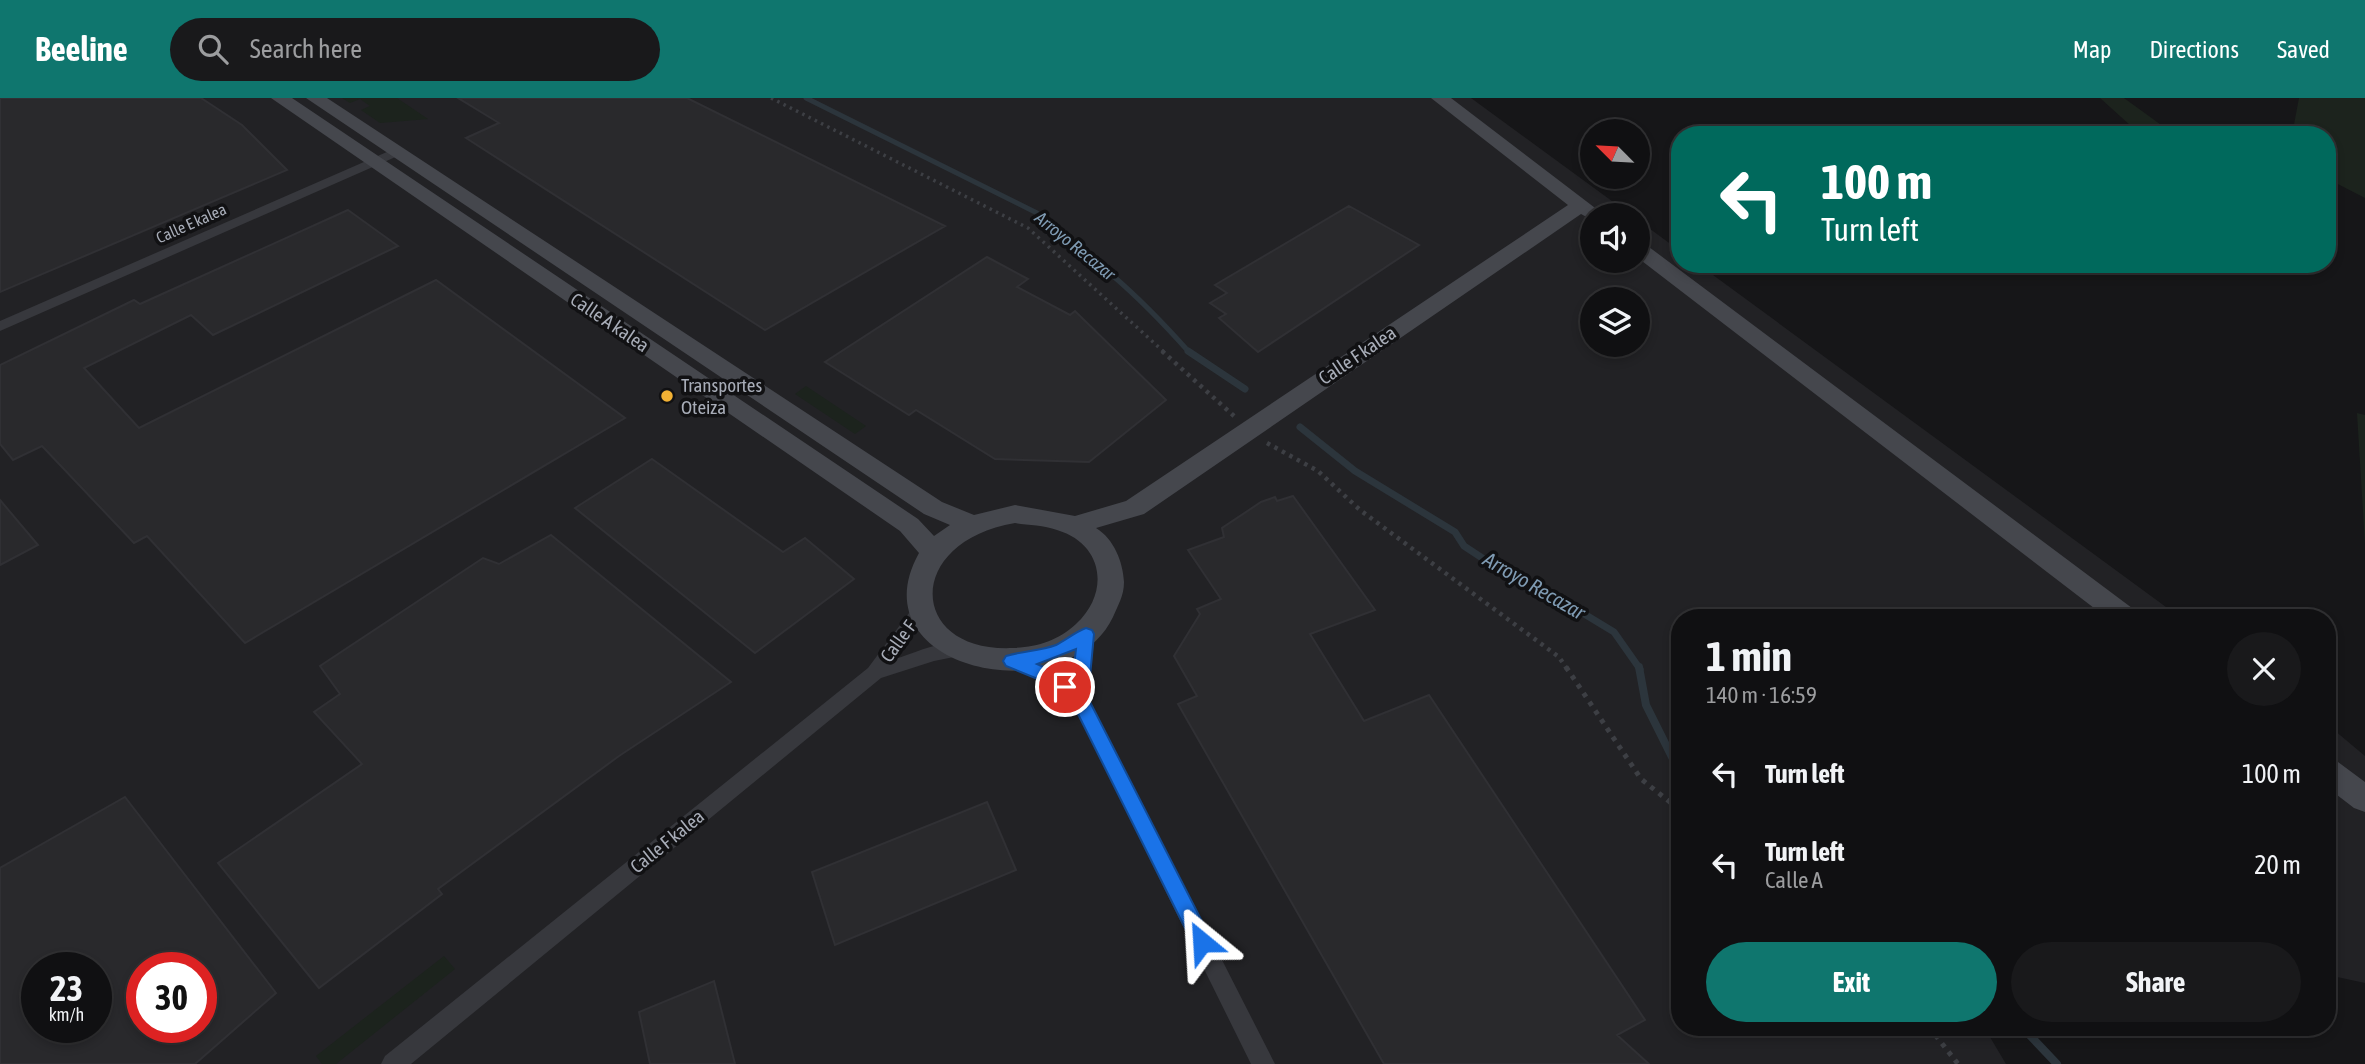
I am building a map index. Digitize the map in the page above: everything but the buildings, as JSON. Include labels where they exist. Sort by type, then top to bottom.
[{"type":"street","name":"Calle A kalea","points":[[281,98],[909,525],[934,552]]},
{"type":"street","name":"Calle A kalea","points":[[315,98],[933,508],[972,524]]},
{"type":"street","points":[[1440,98],[1580,204]]},
{"type":"street","name":"Calle E kalea","points":[[0,326],[396,152]]},
{"type":"street","name":"Calle F kalea","points":[[1076,526],[1135,508],[1580,215]]},
{"type":"street","points":[[1650,257],[2114,609]]},
{"type":"street","name":"Calle F kalea","points":[[1107,555],[1135,508]]},
{"type":"street","points":[[1015,514],[1057,518],[1076,526],[1094,538],[1107,555],[1112,570],[1113,587],[1109,604],[1086,634],[1064,648],[1039,657],[1012,661],[974,657],[958,650],[934,633],[920,610],[918,590],[923,571],[944,541],[972,524],[1015,514]]},
{"type":"street","name":"Calle F","points":[[875,673],[920,610]]},
{"type":"street","points":[[1079,698],[1086,634]]},
{"type":"street","name":"Calle F kalea","points":[[393,1064],[875,673],[958,650]]},
{"type":"street","points":[[1012,661],[1051,677],[1079,698],[1263,1064]]},
{"type":"street","points":[[2336,777],[2365,799]]},
{"type":"path","points":[[1936,1036],[1958,1064]]},
{"type":"shaded area","points":[[0,98],[1471,98],[1580,178],[1580,189],[1595,189],[1615,203],[1580,203],[1580,273],[1650,273],[1650,229],[1671,244],[1671,273],[1710,273],[2169,609],[1671,609],[1671,1036],[1989,1036],[2006,1064],[0,1064]]},
{"type":"shaded area","points":[[342,98],[397,98],[428,119],[380,123],[361,110],[370,106],[360,99],[350,103]]},
{"type":"shaded area","points":[[2100,98],[2124,98],[2163,126],[2131,126]]},
{"type":"shaded area","points":[[2299,98],[2365,98],[2365,198],[2336,183],[2336,126],[2294,126]]},
{"type":"shaded area","points":[[806,386],[866,426],[855,434],[795,394]]},
{"type":"shaded area","points":[[2357,413],[2365,415],[2365,545]]},
{"type":"shaded area","points":[[2336,732],[2365,756],[2365,983],[2336,977]]},
{"type":"shaded area","points":[[444,956],[455,969],[336,1064],[322,1064],[316,1056]]},
{"type":"waterway","name":"Arroyo Recazar","points":[[806,98],[1037,213],[1122,284],[1188,351]]},
{"type":"waterway","name":"Arroyo Recazar","points":[[1188,351],[1245,389]]},
{"type":"waterway","name":"Arroyo Recazar","points":[[1300,427],[1355,471],[1455,532],[1464,546],[1508,575],[1543,589],[1614,632],[1639,668]]},
{"type":"waterway","name":"Arroyo Recazar","points":[[1639,668],[1646,705],[1671,755]]},
{"type":"waterway","name":"Arroyo Recazar","points":[[2031,1036],[2057,1064]]},
{"type":"place","name":"Transportes Oteiza","points":[[667,396]]},
{"type":"route","points":[[1065,687],[1051,677],[1012,661],[1039,657],[1064,648],[1086,634],[1079,698],[1202,942]]}]
